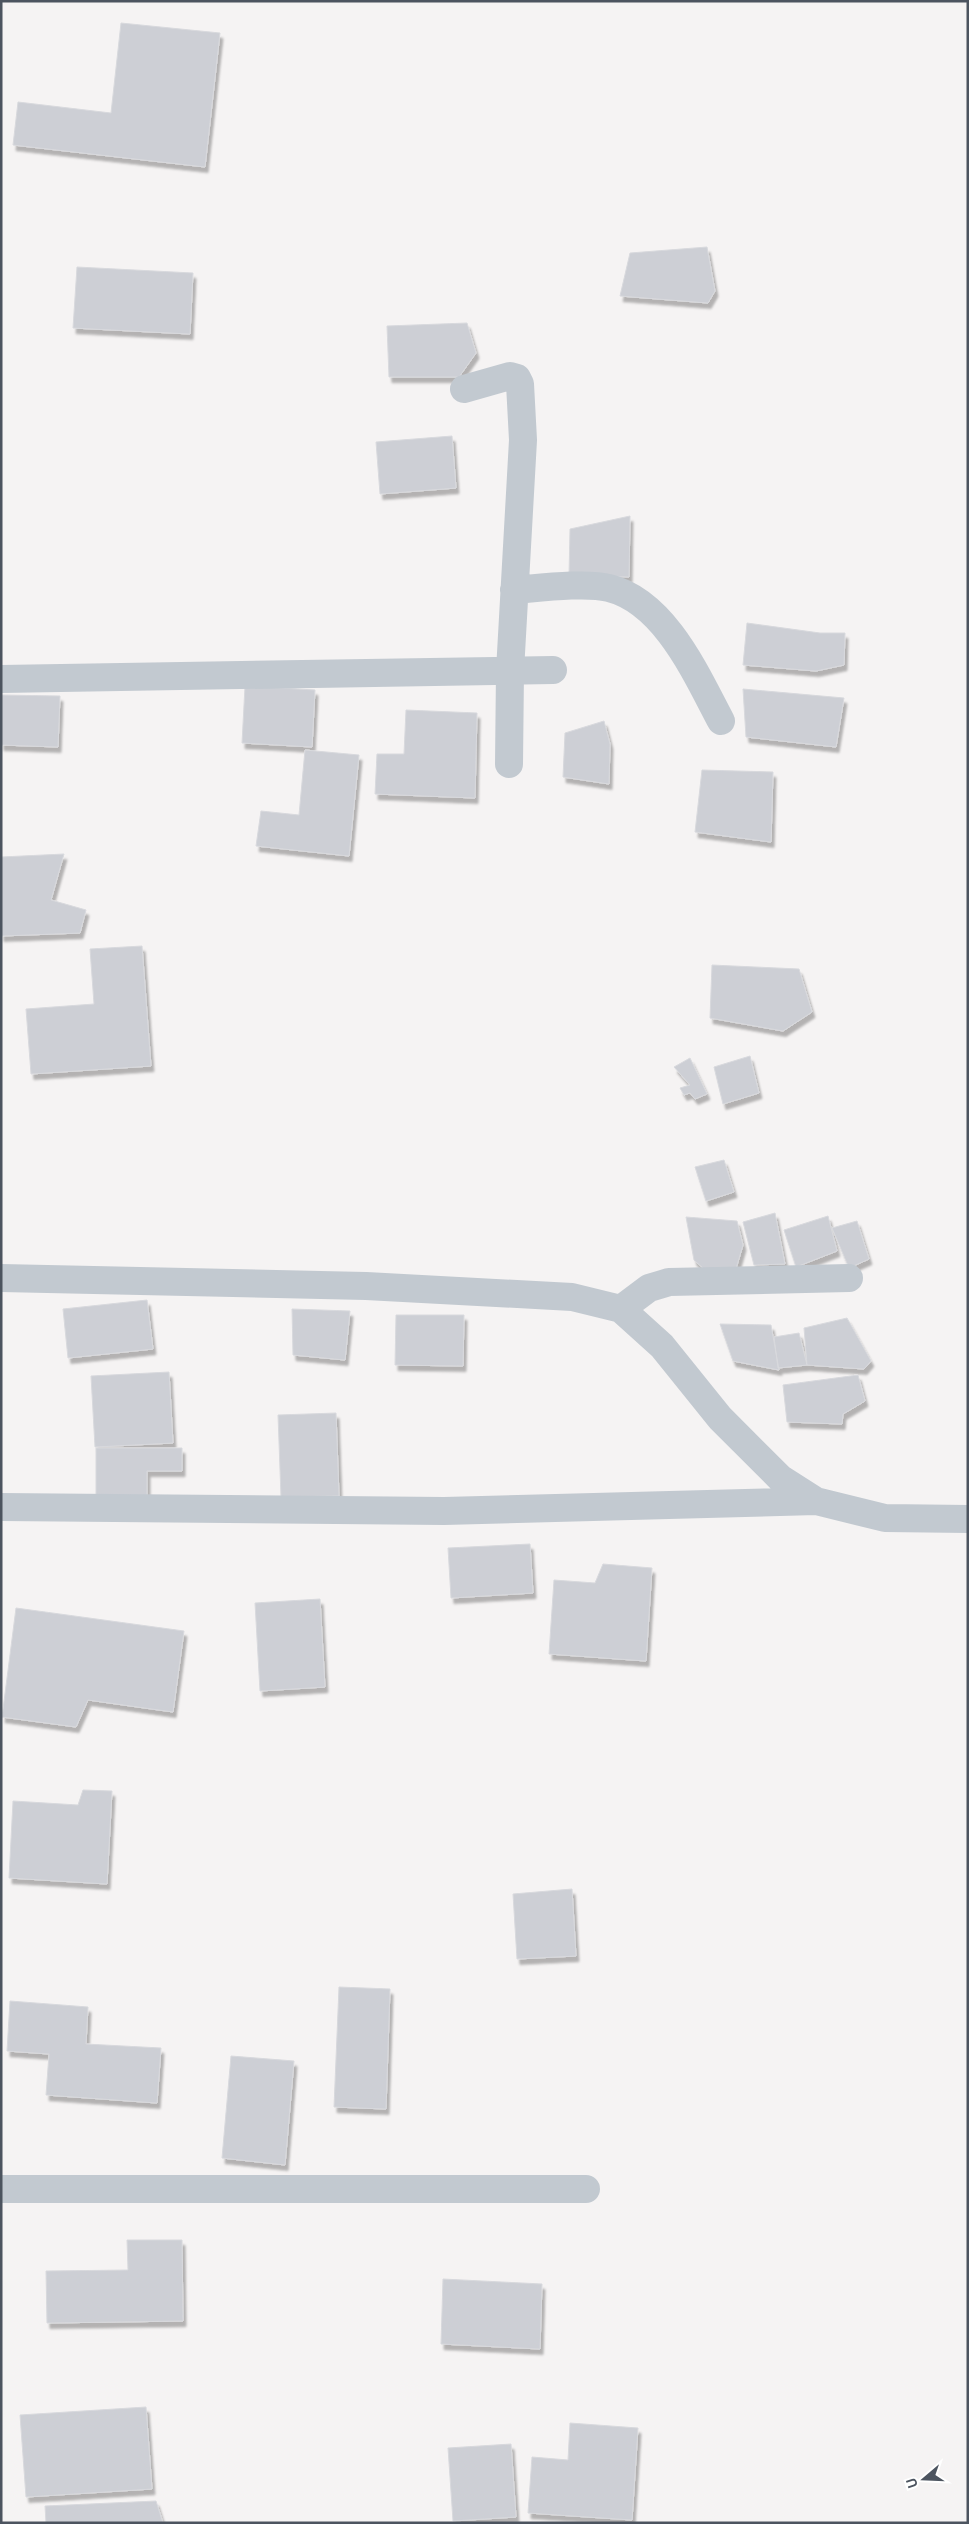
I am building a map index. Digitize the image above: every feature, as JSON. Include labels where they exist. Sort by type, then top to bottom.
[{"type":"street","points":[[464,390],[510,376],[517,378],[520,384],[522,440],[510,670],[509,764]]},
{"type":"street","points":[[514,590],[560,586],[609,588],[646,605],[688,658],[721,721]]},
{"type":"street","points":[[1,679],[553,670]]},
{"type":"street","points":[[1,1278],[366,1286],[572,1297],[621,1309],[662,1346],[720,1418],[780,1478],[816,1500]]},
{"type":"street","points":[[621,1309],[649,1288],[668,1282],[849,1278]]},
{"type":"street","points":[[1,1507],[444,1511],[816,1500],[885,1518],[968,1518]]},
{"type":"street","points":[[1,2189],[586,2189]]},
{"type":"building","points":[[121,23],[220,33],[205,167],[13,145],[18,102],[111,113]]},
{"type":"building","points":[[707,247],[715,291],[708,303],[620,296],[630,253]]},
{"type":"building","points":[[77,267],[193,273],[190,334],[73,328]]},
{"type":"building","points":[[467,323],[476,353],[459,377],[389,377],[387,326]]},
{"type":"building","points":[[452,436],[456,488],[380,494],[376,442]]},
{"type":"building","points":[[630,516],[629,577],[569,575],[570,529]]},
{"type":"building","points":[[747,623],[820,633],[845,633],[844,665],[816,671],[743,665]]},
{"type":"building","points":[[245,686],[315,690],[312,747],[242,743]]},
{"type":"building","points":[[743,689],[844,698],[836,747],[746,737]]},
{"type":"building","points":[[1,695],[60,696],[58,747],[1,745]]},
{"type":"building","points":[[406,710],[477,713],[475,798],[375,794],[377,754],[404,754]]},
{"type":"building","points":[[604,721],[610,744],[609,784],[563,777],[565,733]]},
{"type":"building","points":[[305,750],[359,755],[349,856],[256,846],[261,811],[299,815]]},
{"type":"building","points":[[702,770],[773,772],[771,842],[695,832]]},
{"type":"building","points":[[64,854],[51,900],[86,910],[80,933],[1,936],[1,857]]},
{"type":"building","points":[[142,946],[151,1066],[31,1074],[26,1009],[94,1004],[90,949]]},
{"type":"building","points":[[712,965],[799,969],[812,1012],[783,1031],[710,1018]]},
{"type":"building","points":[[750,1056],[759,1093],[723,1104],[714,1067]]},
{"type":"building","points":[[690,1058],[707,1094],[695,1099],[690,1093],[684,1095],[680,1088],[690,1085],[674,1067]]},
{"type":"building","points":[[724,1160],[734,1192],[706,1201],[695,1167]]},
{"type":"building","points":[[775,1213],[785,1264],[754,1265],[743,1222]]},
{"type":"building","points":[[828,1216],[837,1251],[796,1267],[784,1230]]},
{"type":"building","points":[[686,1217],[737,1221],[743,1245],[733,1279],[713,1277],[694,1260]]},
{"type":"building","points":[[857,1221],[869,1259],[849,1268],[832,1228]]},
{"type":"building","points":[[147,1300],[153,1349],[68,1358],[63,1309]]},
{"type":"building","points":[[292,1309],[350,1311],[345,1360],[293,1355]]},
{"type":"building","points":[[396,1315],[464,1315],[463,1366],[395,1365]]},
{"type":"building","points":[[847,1318],[871,1361],[864,1369],[807,1365],[804,1328]]},
{"type":"building","points":[[720,1324],[771,1325],[779,1370],[733,1361]]},
{"type":"building","points":[[799,1333],[807,1365],[778,1368],[774,1337]]},
{"type":"building","points":[[169,1372],[173,1443],[95,1447],[91,1376]]},
{"type":"building","points":[[858,1375],[865,1401],[843,1414],[842,1424],[787,1422],[783,1385]]},
{"type":"building","points":[[336,1413],[339,1496],[281,1497],[278,1415]]},
{"type":"building","points":[[96,1448],[182,1448],[182,1471],[147,1471],[147,1501],[96,1501]]},
{"type":"building","points":[[530,1544],[533,1593],[451,1598],[448,1548]]},
{"type":"building","points":[[603,1564],[652,1568],[646,1661],[549,1654],[554,1580],[595,1583]]},
{"type":"building","points":[[320,1599],[325,1687],[260,1691],[255,1603]]},
{"type":"building","points":[[16,1608],[184,1631],[173,1712],[88,1700],[76,1727],[2,1717]]},
{"type":"building","points":[[83,1790],[112,1791],[107,1884],[9,1878],[13,1801],[78,1805]]},
{"type":"building","points":[[572,1889],[576,1956],[517,1959],[513,1894]]},
{"type":"building","points":[[339,1987],[390,1989],[386,2109],[334,2107]]},
{"type":"building","points":[[10,2001],[88,2007],[86,2044],[161,2048],[157,2103],[46,2095],[49,2054],[7,2051]]},
{"type":"building","points":[[231,2056],[294,2061],[285,2165],[222,2158]]},
{"type":"building","points":[[127,2240],[182,2240],[183,2321],[47,2323],[46,2271],[128,2270]]},
{"type":"building","points":[[443,2279],[542,2284],[540,2349],[441,2344]]},
{"type":"building","points":[[146,2407],[152,2489],[26,2497],[20,2415]]},
{"type":"building","points":[[570,2423],[638,2428],[632,2520],[528,2513],[532,2457],[568,2460]]},
{"type":"building","points":[[511,2444],[516,2517],[453,2521],[448,2448]]},
{"type":"building","points":[[156,2501],[163,2523],[46,2523],[45,2506]]}]
